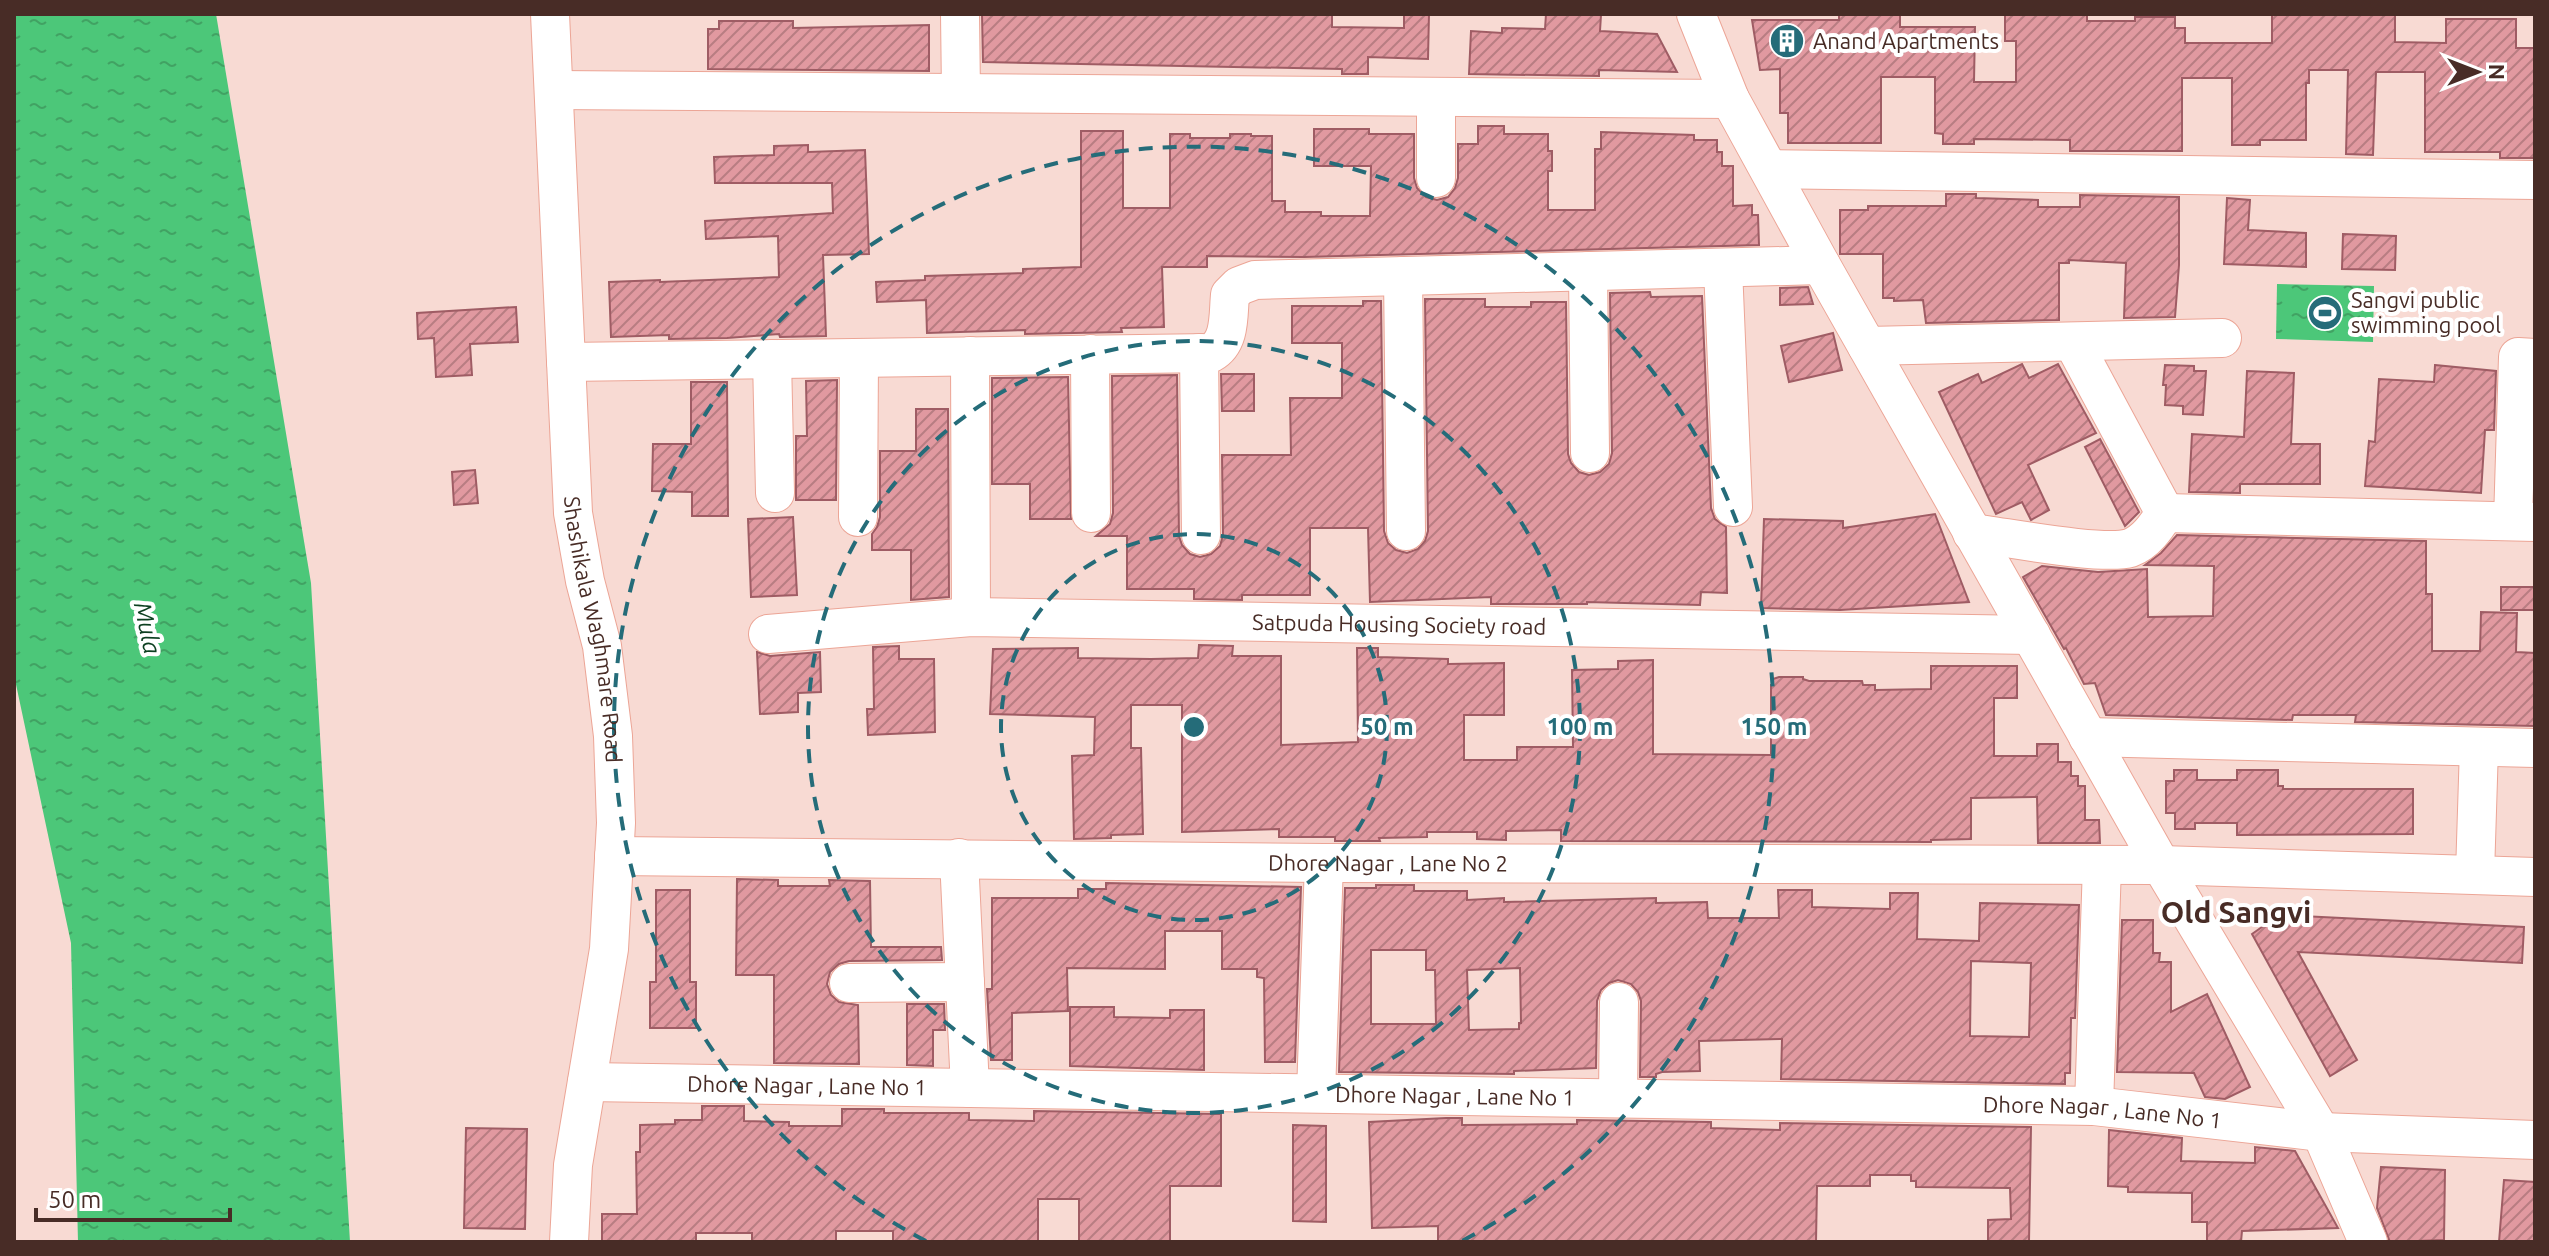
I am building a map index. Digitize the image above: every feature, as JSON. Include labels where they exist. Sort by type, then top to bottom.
[{"type":"street","name":"Shashikala Waghmare Road","points":[[550,14],[573,513],[585,581],[602,646],[613,736],[616,823],[609,949],[573,1165],[569,1242]]},
{"type":"street","points":[[960,14],[961,93]]},
{"type":"street","points":[[1696,14],[1730,99],[1821,265],[2161,865],[2321,1132],[2368,1242],[2361,1242]]},
{"type":"street","points":[[554,90],[1730,99]]},
{"type":"street","points":[[1436,97],[1436,178]]},
{"type":"street","points":[[1769,169],[2535,180]]},
{"type":"street","points":[[566,362],[1211,353],[1221,348],[1226,336],[1230,295],[1239,286],[1255,280],[1821,265]]},
{"type":"street","points":[[1723,268],[1733,507]]},
{"type":"street","points":[[1588,271],[1590,453]]},
{"type":"street","points":[[1403,276],[1406,531]]},
{"type":"street","points":[[1867,346],[2222,338]]},
{"type":"street","points":[[2073,342],[2165,513]]},
{"type":"street","points":[[1199,353],[1201,535]]},
{"type":"street","points":[[1090,354],[1091,513]]},
{"type":"street","points":[[970,356],[971,617]]},
{"type":"street","points":[[2165,513],[2524,522],[2518,357],[2535,358]]},
{"type":"street","points":[[858,517],[859,358]]},
{"type":"street","points":[[772,359],[775,493]]},
{"type":"street","points":[[1972,533],[2101,550],[2127,549],[2153,532],[2165,513]]},
{"type":"street","name":"Satpuda Housing Society road","points":[[768,634],[971,617],[2031,635]]},
{"type":"street","points":[[2088,737],[2535,748]]},
{"type":"street","points":[[2475,874],[2479,747]]},
{"type":"street","name":"Dhore Nagar , Lane No 2","points":[[614,856],[1324,863],[2161,865],[2535,877]]},
{"type":"street","points":[[959,858],[970,1088]]},
{"type":"street","points":[[1316,1093],[1324,863]]},
{"type":"street","points":[[2094,1106],[2102,865]]},
{"type":"street","points":[[849,983],[965,982]]},
{"type":"street","points":[[1618,1098],[1619,1002]]},
{"type":"street","name":"Dhore Nagar , Lane No 1","points":[[587,1082],[2094,1106],[2321,1132],[2535,1140]]},
{"type":"water","name":"Mula","points":[[14,14],[216,14],[311,583],[350,1242],[78,1242],[71,943],[14,675]]},
{"type":"water","name":"Sangvi public swimming pool","points":[[2277,284],[2374,286],[2373,342],[2276,339]]},
{"type":"building","points":[[982,14],[1332,14],[1332,27],[1404,28],[1404,14],[1429,14],[1428,59],[1368,57],[1368,74],[1342,74],[1342,69],[983,62]]},
{"type":"building","points":[[1546,14],[1601,15],[1600,31],[1657,34],[1677,72],[1599,70],[1599,76],[1469,74],[1471,31],[1502,33],[1502,28],[1545,29]]},
{"type":"building","points":[[1839,14],[1900,14],[1900,27],[1975,27],[1974,82],[2016,82],[2016,41],[2005,41],[2005,14],[2087,14],[2087,21],[2175,17],[2175,28],[2185,28],[2185,43],[2272,43],[2272,14],[2395,15],[2395,42],[2446,43],[2446,19],[2516,19],[2516,48],[2534,48],[2535,158],[2500,158],[2500,152],[2425,152],[2425,72],[2376,72],[2373,155],[2346,154],[2348,70],[2309,70],[2309,83],[2306,83],[2306,140],[2260,140],[2260,145],[2232,145],[2232,78],[2182,78],[2182,151],[2070,151],[2070,140],[1974,139],[1974,144],[1943,144],[1943,134],[1935,133],[1935,77],[1881,77],[1881,143],[1788,143],[1788,113],[1780,113],[1780,69],[1760,70],[1752,20],[1839,20]]},
{"type":"building","points":[[719,21],[793,21],[793,28],[929,25],[929,71],[708,69],[708,29],[719,29]]},
{"type":"building","points":[[1478,126],[1504,126],[1504,134],[1548,134],[1552,171],[1548,171],[1548,210],[1595,210],[1595,149],[1601,149],[1601,132],[1694,135],[1694,140],[1717,140],[1717,152],[1722,152],[1722,166],[1733,166],[1733,206],[1752,205],[1752,215],[1758,215],[1759,245],[1304,257],[1207,256],[1207,267],[1162,267],[1164,327],[1121,328],[1122,332],[1025,334],[1025,330],[927,333],[926,300],[877,302],[876,282],[925,280],[925,276],[1023,273],[1023,269],[1081,267],[1081,131],[1123,131],[1123,208],[1170,208],[1170,134],[1190,134],[1190,138],[1230,138],[1230,134],[1251,134],[1272,136],[1272,201],[1285,201],[1285,212],[1370,216],[1371,166],[1314,166],[1314,129],[1369,129],[1369,134],[1414,134],[1414,178],[1417,188],[1426,197],[1437,200],[1448,197],[1455,188],[1458,144],[1478,144]]},
{"type":"building","points":[[808,145],[808,152],[865,150],[869,254],[823,255],[826,336],[611,337],[609,282],[779,277],[778,236],[706,239],[705,221],[833,213],[832,183],[715,183],[714,157],[774,155],[774,146]]},
{"type":"building","points":[[1946,194],[2038,200],[2038,207],[2080,207],[2080,195],[2179,197],[2175,317],[2124,318],[2126,263],[2069,260],[2069,263],[2059,263],[2059,320],[1926,323],[1923,300],[1894,301],[1894,298],[1883,298],[1883,254],[1840,254],[1840,210],[1868,210],[1868,206],[1946,206]]},
{"type":"building","points":[[2227,198],[2250,200],[2248,230],[2306,233],[2306,267],[2224,264]]},
{"type":"building","points":[[2343,234],[2396,236],[2395,270],[2342,269]]},
{"type":"building","points":[[1808,287],[1813,304],[1780,305],[1780,288]]},
{"type":"building","points":[[1650,292],[1651,297],[1702,296],[1711,508],[1715,519],[1726,527],[1727,593],[1701,592],[1700,605],[1587,602],[1491,604],[1491,597],[1370,602],[1368,528],[1310,528],[1310,595],[1242,595],[1242,600],[1194,599],[1194,589],[1127,589],[1127,536],[1096,536],[1110,524],[1113,513],[1112,376],[1177,375],[1179,536],[1190,554],[1200,557],[1211,554],[1220,546],[1223,535],[1222,455],[1291,455],[1290,398],[1342,398],[1342,343],[1292,343],[1292,306],[1363,306],[1363,301],[1381,301],[1384,531],[1388,543],[1396,550],[1407,553],[1418,549],[1428,531],[1425,299],[1485,299],[1485,307],[1531,307],[1531,302],[1566,302],[1568,454],[1579,472],[1589,475],[1600,472],[1609,464],[1612,453],[1610,293]]},
{"type":"building","points":[[516,307],[518,342],[470,344],[472,375],[436,377],[434,338],[418,339],[417,313]]},
{"type":"building","points":[[1833,333],[1842,370],[1789,382],[1781,346]]},
{"type":"building","points":[[2022,364],[2029,378],[2058,364],[2096,433],[2028,465],[2049,510],[2031,520],[2022,502],[1996,514],[1939,392],[1978,374],[1982,383]]},
{"type":"building","points":[[2165,365],[2194,366],[2194,371],[2206,371],[2203,415],[2183,414],[2183,406],[2165,405]]},
{"type":"building","points":[[2435,365],[2496,371],[2494,430],[2485,430],[2481,493],[2365,486],[2369,441],[2375,442],[2379,379],[2434,382]]},
{"type":"building","points":[[2247,371],[2294,373],[2291,444],[2320,444],[2320,484],[2240,484],[2240,493],[2189,492],[2192,434],[2244,437]]},
{"type":"building","points":[[1221,374],[1254,374],[1254,411],[1222,411]]},
{"type":"building","points":[[1068,377],[1071,519],[1030,519],[1030,484],[992,484],[992,378]]},
{"type":"building","points":[[837,380],[836,500],[796,500],[796,436],[807,436],[806,381]]},
{"type":"building","points":[[691,382],[727,382],[728,516],[692,516],[692,492],[652,491],[653,444],[691,444]]},
{"type":"building","points":[[916,409],[948,409],[949,597],[911,600],[911,550],[872,550],[872,534],[880,517],[880,451],[916,451]]},
{"type":"building","points":[[2100,439],[2139,512],[2125,526],[2085,447]]},
{"type":"building","points":[[475,470],[478,503],[454,505],[452,472]]},
{"type":"building","points":[[1935,514],[1969,602],[1840,610],[1761,608],[1764,519],[1843,521],[1843,528]]},
{"type":"building","points":[[793,517],[797,595],[751,597],[748,519]]},
{"type":"building","points":[[2177,535],[2426,541],[2426,594],[2432,594],[2432,651],[2480,651],[2481,612],[2517,613],[2516,652],[2535,653],[2535,726],[2355,722],[2356,715],[2293,715],[2292,720],[2106,715],[2095,683],[2084,684],[2023,577],[2042,566],[2098,572],[2147,569],[2148,617],[2213,616],[2214,566],[2145,565]]},
{"type":"building","points":[[2501,587],[2535,587],[2535,610],[2501,610]]},
{"type":"building","points":[[1199,645],[1233,646],[1232,656],[1281,656],[1281,745],[1358,742],[1357,648],[1378,648],[1378,657],[1448,659],[1448,664],[1504,663],[1504,715],[1464,715],[1464,760],[1517,760],[1517,747],[1573,747],[1572,670],[1618,669],[1618,661],[1653,660],[1653,754],[1771,755],[1771,685],[1773,679],[1779,677],[1803,677],[1809,681],[1862,681],[1863,685],[1875,685],[1875,690],[1931,689],[1931,666],[2017,666],[2017,698],[1994,698],[1994,756],[2037,756],[2037,744],[2058,744],[2058,762],[2071,762],[2071,776],[2078,776],[2078,786],[2085,786],[2085,820],[2099,820],[2100,843],[2038,843],[2037,797],[1971,798],[1971,839],[1931,842],[1561,841],[1561,830],[1506,831],[1506,840],[1477,839],[1477,832],[1427,832],[1427,837],[1379,838],[1380,841],[1279,837],[1279,829],[1182,832],[1182,705],[1131,705],[1131,748],[1141,748],[1143,834],[1074,839],[1072,756],[1094,755],[1095,717],[990,714],[993,649],[1078,648],[1078,658],[1151,659],[1198,658]]},
{"type":"building","points":[[899,646],[899,659],[934,659],[935,732],[868,735],[867,709],[874,709],[873,647]]},
{"type":"building","points":[[757,652],[770,656],[820,652],[821,692],[798,693],[798,712],[760,714]]},
{"type":"building","points":[[2174,770],[2197,770],[2197,780],[2237,780],[2237,770],[2278,770],[2278,786],[2283,786],[2283,789],[2413,789],[2413,834],[2237,835],[2237,823],[2195,823],[2195,829],[2175,829],[2175,813],[2166,813],[2166,781],[2174,781]]},
{"type":"building","points":[[737,879],[778,880],[778,886],[830,886],[829,880],[870,881],[871,947],[941,947],[942,960],[849,961],[839,964],[830,972],[827,984],[831,995],[839,1002],[858,1005],[859,1064],[774,1063],[774,975],[736,975]]},
{"type":"building","points":[[1106,883],[1301,887],[1295,1062],[1265,1062],[1264,978],[1257,977],[1257,969],[1222,969],[1222,931],[1165,931],[1165,969],[1067,968],[1068,1011],[1012,1013],[1012,1060],[991,1060],[987,989],[992,989],[992,898],[1078,898],[1078,889],[1106,889]]},
{"type":"building","points":[[1376,885],[1414,885],[1414,891],[1467,891],[1467,900],[1504,898],[1504,902],[1656,898],[1656,903],[1707,902],[1708,918],[1779,918],[1778,890],[1812,890],[1812,907],[1890,909],[1890,893],[1918,893],[1917,939],[1979,941],[1980,903],[2079,905],[2070,1073],[2065,1073],[2065,1084],[1781,1079],[1782,1039],[1699,1041],[1700,1071],[1662,1072],[1656,1077],[1640,1077],[1641,1001],[1631,984],[1618,980],[1601,990],[1597,1001],[1596,1068],[1514,1071],[1514,1074],[1339,1072],[1345,888],[1376,888]],"holes":[[[1371,950],[1426,950],[1426,970],[1435,970],[1436,1024],[1371,1024]],[[1971,961],[2031,963],[2029,1037],[1970,1036]],[[1520,968],[1519,1029],[1469,1030],[1467,970]]]},
{"type":"building","points":[[656,890],[690,890],[690,982],[696,982],[696,1028],[650,1028],[650,982],[656,982]]},
{"type":"building","points":[[2279,915],[2524,927],[2522,963],[2298,952],[2357,1060],[2330,1076],[2252,934]]},
{"type":"building","points":[[2122,920],[2153,920],[2153,953],[2160,953],[2159,962],[2171,962],[2171,1012],[2207,994],[2250,1087],[2225,1099],[2205,1097],[2194,1073],[2117,1072]]},
{"type":"building","points":[[907,1004],[944,1004],[945,1030],[933,1030],[933,1066],[907,1065]]},
{"type":"building","points":[[1070,1007],[1114,1007],[1114,1017],[1170,1018],[1170,1010],[1204,1010],[1204,1070],[1070,1066]]},
{"type":"building","points":[[702,1106],[744,1106],[744,1121],[789,1122],[789,1126],[842,1126],[842,1109],[884,1109],[884,1113],[969,1113],[969,1120],[1034,1121],[1034,1111],[1221,1114],[1221,1186],[1170,1186],[1170,1242],[1079,1242],[1079,1199],[1038,1199],[1038,1242],[893,1242],[893,1231],[836,1231],[836,1242],[752,1242],[752,1233],[696,1233],[696,1242],[602,1242],[602,1214],[637,1214],[636,1152],[640,1152],[640,1125],[702,1120]]},
{"type":"building","points":[[1462,1118],[1462,1125],[1577,1124],[1577,1120],[1711,1122],[1711,1128],[1780,1130],[1780,1123],[2031,1127],[2029,1242],[1988,1242],[1988,1220],[2011,1219],[2010,1188],[1916,1187],[1911,1175],[1870,1175],[1870,1186],[1817,1186],[1816,1242],[1438,1242],[1438,1226],[1372,1228],[1369,1122]]},
{"type":"building","points":[[1293,1125],[1326,1126],[1326,1222],[1293,1221]]},
{"type":"building","points":[[466,1128],[527,1129],[525,1229],[464,1228]]},
{"type":"building","points":[[2109,1130],[2182,1138],[2181,1161],[2255,1163],[2255,1147],[2295,1151],[2338,1228],[2242,1231],[2241,1242],[2207,1242],[2207,1222],[2192,1222],[2192,1193],[2128,1192],[2128,1187],[2108,1186]]},
{"type":"building","points":[[2381,1167],[2445,1170],[2444,1240],[2390,1242],[2377,1208]]},
{"type":"building","points":[[2504,1180],[2535,1182],[2535,1242],[2499,1242]]},
{"type":"place","name":"Anand Apartments","points":[[1787,41]]},
{"type":"place","name":"Sangvi public swimming pool","points":[[2325,313]]},
{"type":"district","name":"Old Sangvi","points":[[2236,913]]}]
